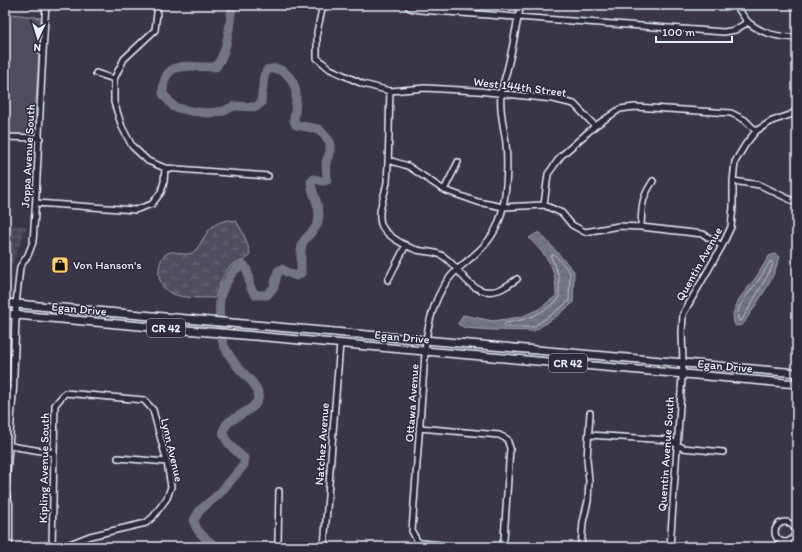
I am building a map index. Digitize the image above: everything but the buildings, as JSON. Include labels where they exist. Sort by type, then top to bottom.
[{"type":"highway","name":"Egan Drive","points":[[5,303],[797,373]]},
{"type":"highway","name":"Egan Drive","points":[[5,314],[426,350],[797,384]]},
{"type":"main road","points":[[9,547],[9,504],[5,493],[7,444],[14,388],[16,304]]},
{"type":"street","name":"Joppa Avenue South","points":[[16,304],[20,267],[28,255],[33,242],[40,138],[46,5]]},
{"type":"street","points":[[158,5],[155,30],[124,59],[114,79],[114,102],[122,127],[132,146],[148,161],[165,168],[268,176]]},
{"type":"street","name":"West 144th Street","points":[[323,5],[317,32],[317,58],[330,69],[363,84],[390,91],[425,88],[553,99],[574,104],[595,126]]},
{"type":"street","points":[[407,5],[410,8],[420,10],[724,32],[735,30],[748,22]]},
{"type":"street","name":"Ottawa Avenue","points":[[463,547],[425,544],[417,541],[412,531],[426,340],[429,323],[438,296],[445,284],[457,270],[488,243],[498,224],[503,207],[508,165],[506,141],[501,114],[501,94],[510,60],[521,5]]},
{"type":"street","points":[[736,5],[748,22],[767,34],[797,38]]},
{"type":"street","points":[[96,73],[114,79]]},
{"type":"street","points":[[390,91],[388,160],[386,185],[380,212],[381,225],[389,235],[406,245],[417,250],[440,254],[452,262],[457,270],[480,290],[487,292],[500,290],[517,279]]},
{"type":"street","points":[[544,205],[548,174],[561,156],[595,126],[620,109],[635,107],[731,113],[745,120],[756,131]]},
{"type":"street","name":"Quentin Avenue","points":[[683,363],[683,314],[722,246],[731,227],[733,207],[732,181],[735,162],[745,145],[756,131],[772,121],[790,115],[797,110]]},
{"type":"street","points":[[5,137],[40,138]]},
{"type":"street","points":[[388,160],[408,166],[444,190],[478,202],[503,207],[544,205],[562,214],[572,225],[585,232],[619,226],[641,227],[703,234],[722,246]]},
{"type":"street","points":[[444,190],[458,162]]},
{"type":"street","points":[[36,203],[135,210],[152,204],[161,192],[164,182],[165,168]]},
{"type":"street","points":[[641,227],[642,201],[653,181]]},
{"type":"street","points":[[732,181],[760,185],[797,204]]},
{"type":"street","points":[[388,280],[406,245]]},
{"type":"street","name":"Natchez Avenue","points":[[324,547],[340,343]]},
{"type":"street","name":"Quentin Avenue South","points":[[670,547],[683,363]]},
{"type":"street","name":"Lynn Avenue","points":[[62,547],[90,536],[146,523],[153,517],[170,492],[171,482],[153,410],[144,400],[65,393]]},
{"type":"street","name":"Kipling Avenue South","points":[[52,547],[55,405],[65,393]]},
{"type":"street","points":[[581,547],[583,522],[588,501],[589,487],[588,459],[590,413]]},
{"type":"street","points":[[419,428],[499,435],[507,438],[510,448],[504,540],[499,547]]},
{"type":"street","points":[[589,435],[669,440],[683,448],[723,452]]},
{"type":"street","points":[[7,444],[16,448],[54,453]]},
{"type":"street","points":[[118,458],[167,462]]},
{"type":"street","points":[[279,491],[279,547]]},
{"type":"street","points":[[789,522],[794,527],[796,534],[786,542],[782,542],[775,535],[775,529],[779,523],[789,522]]},
{"type":"shaded area","points":[[5,224],[27,226],[5,282]]},
{"type":"green space","points":[[5,13],[41,18],[34,135],[5,134]]},
{"type":"green space","points":[[229,220],[236,221],[248,245],[250,254],[247,259],[233,264],[229,268],[222,278],[217,294],[214,298],[186,297],[169,292],[163,287],[160,279],[159,268],[164,255],[171,252],[185,254],[192,253],[215,225]]},
{"type":"water","points":[[539,232],[574,271],[573,303],[557,316],[534,331],[465,328],[458,324],[463,315],[493,321],[521,317],[539,309],[556,296],[553,270],[542,252],[529,238]]},
{"type":"water","points":[[775,254],[779,257],[777,266],[769,283],[744,323],[736,326],[734,323],[733,314],[739,299],[757,276],[769,256]]},
{"type":"waterway","points":[[216,547],[199,532],[194,520],[200,510],[219,494],[244,465],[244,458],[229,444],[224,433],[226,425],[251,408],[257,401],[258,392],[252,381],[235,364],[224,346],[221,335],[220,320],[221,294],[233,272],[244,265],[247,269],[250,287],[256,295],[267,295],[274,287],[278,271],[282,269],[297,276],[301,273],[302,244],[315,228],[319,217],[318,206],[311,182],[314,179],[322,181],[327,180],[326,162],[330,152],[330,142],[319,129],[296,125],[294,120],[296,99],[295,88],[288,75],[281,70],[267,70],[264,76],[261,103],[256,107],[234,106],[224,111],[208,113],[190,111],[174,107],[163,94],[164,82],[167,74],[173,69],[188,66],[216,67],[226,46],[232,8],[230,5]]},
{"type":"place","name":"Von Hanson's","points":[[60,265]]}]
